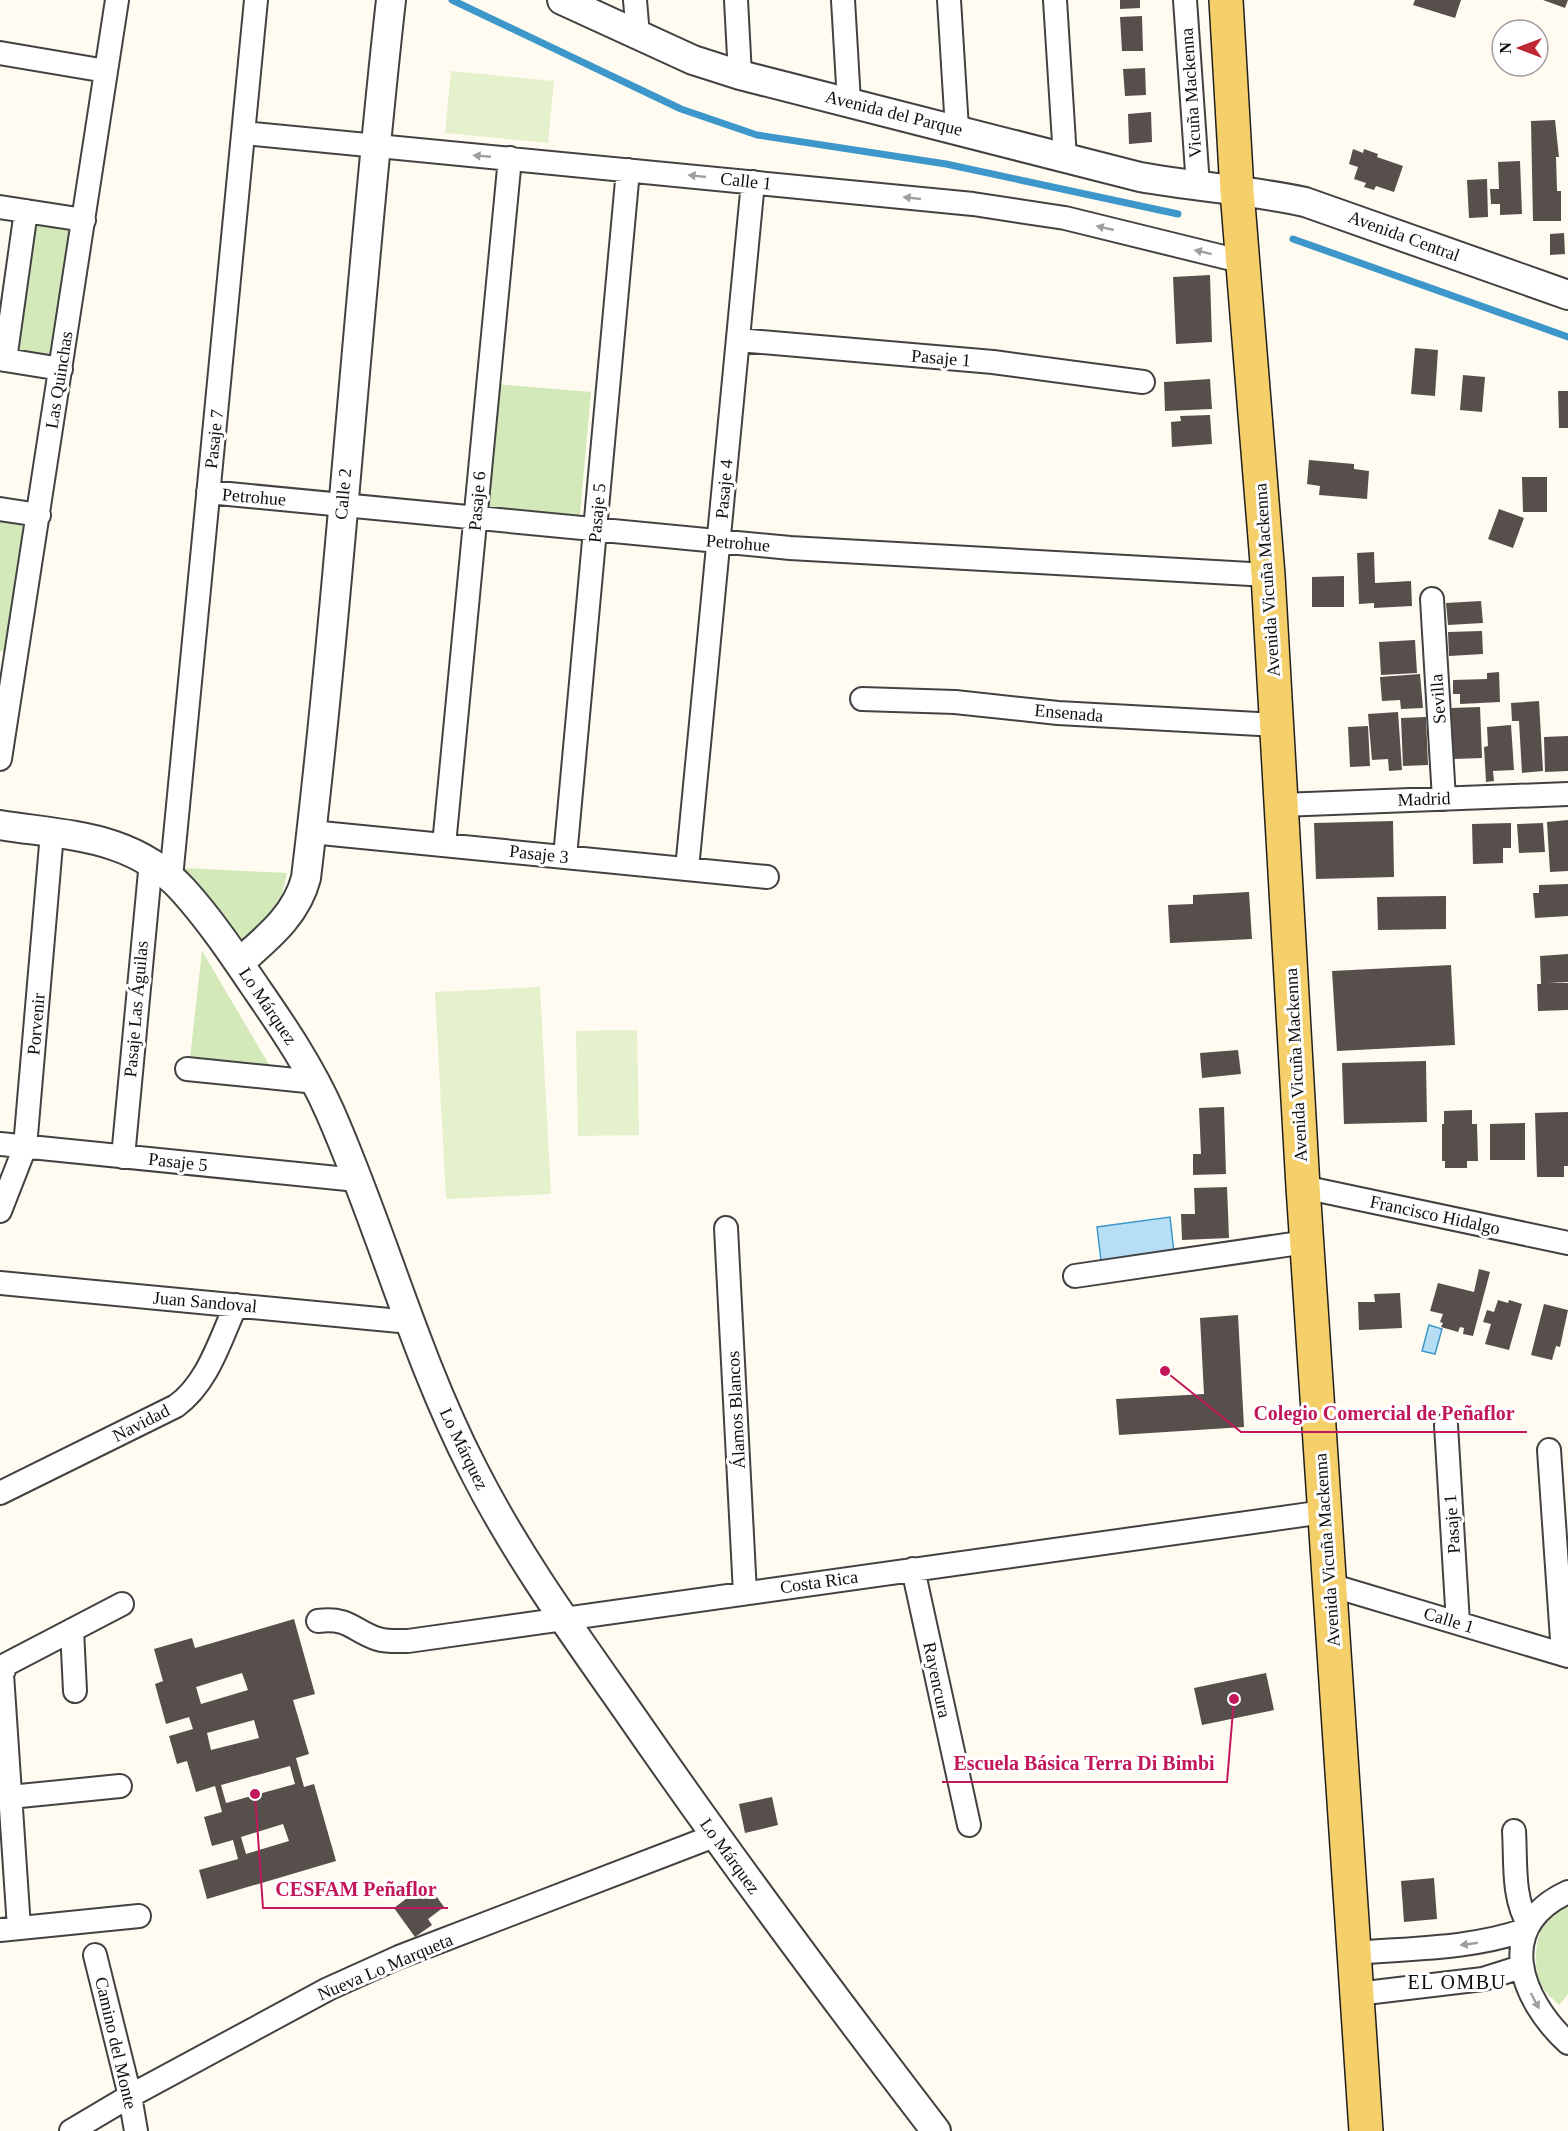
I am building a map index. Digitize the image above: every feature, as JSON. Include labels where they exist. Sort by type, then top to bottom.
[{"type":"main road","name":"Avenida Vicuña Mackenna","points":[[1226,0],[1237,190],[1268,575],[1306,1242],[1366,2131]]},
{"type":"street","name":"Las Quinchas","points":[[0,759],[8,659],[39,514],[117,0]]},
{"type":"street","name":"Pasaje 7","points":[[161,870],[208,492],[256,0]]},
{"type":"street","name":"Calle 2","points":[[239,963],[280,926],[296,904],[306,878],[343,505],[374,145],[391,0]]},
{"type":"street","name":"Avenida del Parque","points":[[562,0],[693,60],[740,75],[1140,177],[1237,190]]},
{"type":"street","points":[[635,0],[638,36]]},
{"type":"street","points":[[736,0],[740,75]]},
{"type":"street","points":[[843,0],[849,102]]},
{"type":"street","points":[[949,0],[957,129]]},
{"type":"street","points":[[1055,0],[1065,158]]},
{"type":"street","name":"Vicuña Mackenna","points":[[1185,0],[1198,186]]},
{"type":"street","points":[[0,53],[106,71]]},
{"type":"street","name":"Calle 1","points":[[243,133],[753,182],[1025,211],[1065,218],[1244,262]]},
{"type":"street","name":"Pasaje 6","points":[[444,844],[510,158]]},
{"type":"street","name":"Pasaje 5","points":[[565,857],[628,170]]},
{"type":"street","name":"Pasaje 4","points":[[687,869],[753,182]]},
{"type":"street","name":"Avenida Central","points":[[1237,190],[1305,202],[1568,295]]},
{"type":"street","points":[[0,207],[84,220]]},
{"type":"street","points":[[26,211],[2,360],[61,369]]},
{"type":"street","name":"Pasaje 1","points":[[738,340],[993,362],[1143,382]]},
{"type":"street","name":"Petrohue","points":[[208,492],[719,541],[877,553],[1268,575]]},
{"type":"street","points":[[0,509],[39,514]]},
{"type":"street","name":"Sevilla","points":[[1432,599],[1444,799]]},
{"type":"street","name":"Ensenada","points":[[862,699],[955,702],[1058,713],[1276,725]]},
{"type":"street","name":"Madrid","points":[[1281,805],[1568,794]]},
{"type":"street","name":"Lo Márquez","points":[[0,825],[100,841],[131,850],[161,870],[193,902],[239,963],[300,1053],[316,1082],[357,1180],[428,1372],[473,1470],[531,1570],[714,1836],[936,2131]]},
{"type":"street","name":"Pasaje 3","points":[[311,832],[767,877]]},
{"type":"street","name":"Porvenir","points":[[0,1211],[25,1147],[52,833]]},
{"type":"street","name":"Pasaje Las Águilas","points":[[123,1156],[161,870]]},
{"type":"street","points":[[187,1069],[316,1082]]},
{"type":"street","name":"Pasaje 5","points":[[0,1144],[357,1180]]},
{"type":"street","name":"Francisco Hidalgo","points":[[1303,1186],[1568,1243]]},
{"type":"street","name":"Álamos Blancos","points":[[726,1228],[745,1593]]},
{"type":"street","points":[[1075,1276],[1306,1242]]},
{"type":"street","name":"Juan Sandoval","points":[[0,1282],[410,1322]]},
{"type":"street","name":"Navidad","points":[[0,1493],[186,1399],[202,1378],[236,1305]]},
{"type":"street","name":"Pasaje 1","points":[[1446,1425],[1458,1623]]},
{"type":"street","points":[[1549,1450],[1566,1655]]},
{"type":"street","name":"Costa Rica","points":[[318,1621],[341,1621],[378,1639],[393,1642],[1324,1512]]},
{"type":"street","name":"Rayencura","points":[[913,1569],[969,1825]]},
{"type":"street","name":"Calle 1","points":[[1330,1585],[1566,1655]]},
{"type":"street","points":[[122,1604],[7,1664],[2,1674],[10,1797],[9,1929],[139,1917]]},
{"type":"street","points":[[72,1630],[75,1691]]},
{"type":"street","points":[[10,1797],[120,1786]]},
{"type":"street","points":[[1514,1831],[1527,1986],[1536,2004],[1557,2033],[1568,2043]]},
{"type":"street","name":"Nueva Lo Marqueta","points":[[70,2131],[320,1993],[374,1967],[714,1836]]},
{"type":"street","points":[[1357,1994],[1483,1979],[1524,1943],[1542,1910],[1568,1892]]},
{"type":"street","points":[[1354,1953],[1463,1946],[1503,1938],[1524,1943]]},
{"type":"street","name":"Camino del Monte","points":[[95,1955],[130,2096],[136,2131]]},
{"type":"green space","points":[[451,71],[554,81],[548,143],[445,133]]},
{"type":"green space","points":[[32,222],[74,227],[54,360],[11,354]]},
{"type":"green space","points":[[496,384],[591,392],[580,515],[486,507]]},
{"type":"green space","points":[[0,519],[29,523],[11,652],[0,651]]},
{"type":"green space","points":[[184,868],[287,873],[278,910],[241,946]]},
{"type":"green space","points":[[202,951],[270,1066],[190,1058]]},
{"type":"green space","points":[[540,987],[551,1194],[446,1199],[435,992]]},
{"type":"green space","points":[[637,1030],[639,1135],[578,1136],[576,1031]]},
{"type":"green space","points":[[1568,1901],[1568,1994],[1559,2005],[1539,1980],[1536,1951],[1544,1922],[1549,1915]]},
{"type":"water","points":[[1170,1217],[1174,1252],[1101,1261],[1097,1227]]},
{"type":"water","points":[[1429,1325],[1442,1329],[1435,1354],[1422,1351]]},
{"type":"building","points":[[1120,0],[1140,0],[1140,8],[1120,9]]},
{"type":"building","points":[[1415,0],[1461,0],[1455,18],[1413,5]]},
{"type":"building","points":[[1543,0],[1568,0],[1565,8]]},
{"type":"building","points":[[1142,16],[1143,51],[1122,51],[1120,17]]},
{"type":"building","points":[[1145,68],[1146,95],[1125,96],[1123,69]]},
{"type":"building","points":[[1151,112],[1152,142],[1129,144],[1128,114]]},
{"type":"building","points":[[1555,120],[1559,157],[1556,157],[1557,191],[1561,191],[1561,221],[1533,221],[1531,121]]},
{"type":"building","points":[[1353,149],[1363,153],[1364,149],[1378,154],[1377,157],[1403,166],[1394,192],[1376,186],[1374,190],[1364,187],[1366,183],[1354,179],[1358,167],[1349,164]]},
{"type":"building","points":[[1520,161],[1522,214],[1500,215],[1500,204],[1491,204],[1490,189],[1499,189],[1498,162]]},
{"type":"building","points":[[1487,179],[1488,217],[1469,218],[1467,180]]},
{"type":"building","points":[[1564,233],[1565,254],[1550,255],[1550,234]]},
{"type":"building","points":[[1210,275],[1212,342],[1176,344],[1173,277]]},
{"type":"building","points":[[1415,348],[1438,350],[1435,396],[1411,394]]},
{"type":"building","points":[[1463,375],[1485,377],[1482,412],[1460,410]]},
{"type":"building","points":[[1210,379],[1212,409],[1165,411],[1164,382]]},
{"type":"building","points":[[1558,391],[1568,391],[1568,428],[1559,428]]},
{"type":"building","points":[[1210,415],[1212,444],[1172,447],[1171,422],[1181,421],[1180,416]]},
{"type":"building","points":[[1309,460],[1354,464],[1354,469],[1369,471],[1367,499],[1319,495],[1320,486],[1307,484]]},
{"type":"building","points":[[1522,477],[1547,477],[1547,512],[1523,512]]},
{"type":"building","points":[[1499,509],[1524,518],[1513,548],[1488,539]]},
{"type":"building","points":[[1374,552],[1375,583],[1411,581],[1412,606],[1374,608],[1374,603],[1359,604],[1357,553]]},
{"type":"building","points":[[1344,576],[1344,607],[1312,607],[1312,577]]},
{"type":"building","points":[[1481,601],[1483,623],[1448,625],[1446,603]]},
{"type":"building","points":[[1482,631],[1483,654],[1449,656],[1448,632]]},
{"type":"building","points":[[1415,640],[1417,673],[1381,675],[1379,642]]},
{"type":"building","points":[[1499,672],[1500,702],[1460,704],[1460,694],[1453,694],[1453,680],[1487,679],[1487,673]]},
{"type":"building","points":[[1420,674],[1423,708],[1401,709],[1400,700],[1382,701],[1380,677]]},
{"type":"building","points":[[1539,701],[1543,771],[1522,773],[1519,721],[1512,721],[1511,703]]},
{"type":"building","points":[[1480,707],[1482,758],[1454,759],[1451,708]]},
{"type":"building","points":[[1398,712],[1402,770],[1389,771],[1388,759],[1372,760],[1368,714]]},
{"type":"building","points":[[1426,717],[1428,765],[1403,766],[1401,718]]},
{"type":"building","points":[[1511,725],[1514,770],[1493,771],[1494,781],[1486,782],[1484,747],[1488,746],[1487,727]]},
{"type":"building","points":[[1368,726],[1370,766],[1350,767],[1348,727]]},
{"type":"building","points":[[1568,736],[1568,771],[1545,772],[1544,737]]},
{"type":"building","points":[[1568,820],[1568,871],[1550,872],[1547,822]]},
{"type":"building","points":[[1393,821],[1394,877],[1316,879],[1314,823]]},
{"type":"building","points":[[1511,823],[1511,848],[1503,848],[1503,863],[1473,864],[1472,824]]},
{"type":"building","points":[[1543,823],[1545,852],[1519,853],[1517,824]]},
{"type":"building","points":[[1568,884],[1568,916],[1535,918],[1533,893],[1539,893],[1539,885]]},
{"type":"building","points":[[1249,892],[1252,939],[1170,943],[1168,905],[1193,904],[1193,895]]},
{"type":"building","points":[[1446,896],[1446,929],[1378,930],[1377,897]]},
{"type":"building","points":[[1568,954],[1568,982],[1548,983],[1568,983],[1568,1010],[1538,1011],[1537,984],[1541,984],[1540,956]]},
{"type":"building","points":[[1451,965],[1455,1045],[1337,1051],[1332,971]]},
{"type":"building","points":[[1238,1050],[1241,1074],[1202,1078],[1200,1053]]},
{"type":"building","points":[[1426,1061],[1427,1122],[1344,1124],[1342,1063]]},
{"type":"building","points":[[1224,1107],[1226,1174],[1193,1175],[1193,1154],[1201,1154],[1199,1108]]},
{"type":"building","points":[[1472,1110],[1472,1124],[1477,1124],[1478,1161],[1467,1161],[1467,1168],[1445,1168],[1445,1161],[1442,1161],[1444,1111]]},
{"type":"building","points":[[1568,1112],[1568,1166],[1564,1166],[1564,1177],[1537,1177],[1535,1113]]},
{"type":"building","points":[[1525,1123],[1525,1160],[1490,1160],[1490,1124]]},
{"type":"building","points":[[1227,1187],[1229,1238],[1182,1240],[1181,1214],[1195,1214],[1194,1188]]},
{"type":"building","points":[[1479,1269],[1490,1272],[1473,1336],[1463,1334],[1464,1328],[1460,1327],[1458,1332],[1441,1327],[1443,1314],[1430,1311],[1438,1283],[1474,1292]]},
{"type":"building","points":[[1400,1293],[1402,1328],[1359,1330],[1358,1302],[1375,1302],[1374,1294]]},
{"type":"building","points":[[1498,1300],[1508,1303],[1509,1300],[1522,1304],[1509,1350],[1485,1344],[1491,1324],[1483,1322],[1487,1310],[1494,1312]]},
{"type":"building","points":[[1544,1304],[1568,1310],[1560,1347],[1556,1346],[1552,1360],[1531,1355]]},
{"type":"building","points":[[1238,1315],[1244,1427],[1119,1435],[1116,1399],[1204,1394],[1200,1318]]},
{"type":"building","points":[[294,1619],[315,1694],[293,1700],[309,1754],[296,1758],[304,1787],[314,1784],[336,1861],[207,1899],[199,1870],[238,1859],[233,1840],[212,1846],[204,1817],[222,1812],[215,1786],[196,1792],[187,1761],[177,1764],[169,1736],[193,1729],[189,1717],[166,1724],[155,1684],[163,1681],[154,1649],[192,1638],[195,1648]],"holes":[[[242,1673],[248,1690],[201,1704],[196,1687]],[[254,1720],[259,1738],[211,1750],[207,1733]],[[290,1766],[295,1784],[226,1803],[221,1785]],[[283,1824],[289,1841],[246,1854],[241,1837]]]},
{"type":"building","points":[[1266,1673],[1274,1710],[1202,1725],[1194,1688]]},
{"type":"building","points":[[772,1797],[778,1825],[745,1833],[739,1804]]},
{"type":"building","points":[[1434,1878],[1437,1919],[1404,1922],[1401,1881]]},
{"type":"building","points":[[427,1883],[444,1907],[428,1919],[432,1925],[415,1937],[394,1908]]},
{"type":"waterway","points":[[452,0],[681,109],[757,135],[946,164],[1178,214]]},
{"type":"waterway","points":[[1293,239],[1568,337]]},
{"type":"place","name":"Colegio Comercial de Peñaflor","points":[[1165,1371]]},
{"type":"place","name":"Escuela Básica Terra Di Bimbi","points":[[1234,1699]]},
{"type":"place","name":"CESFAM Peñaflor","points":[[255,1794]]},
{"type":"district","name":"EL OMBU","points":[[1457,1982]]}]
